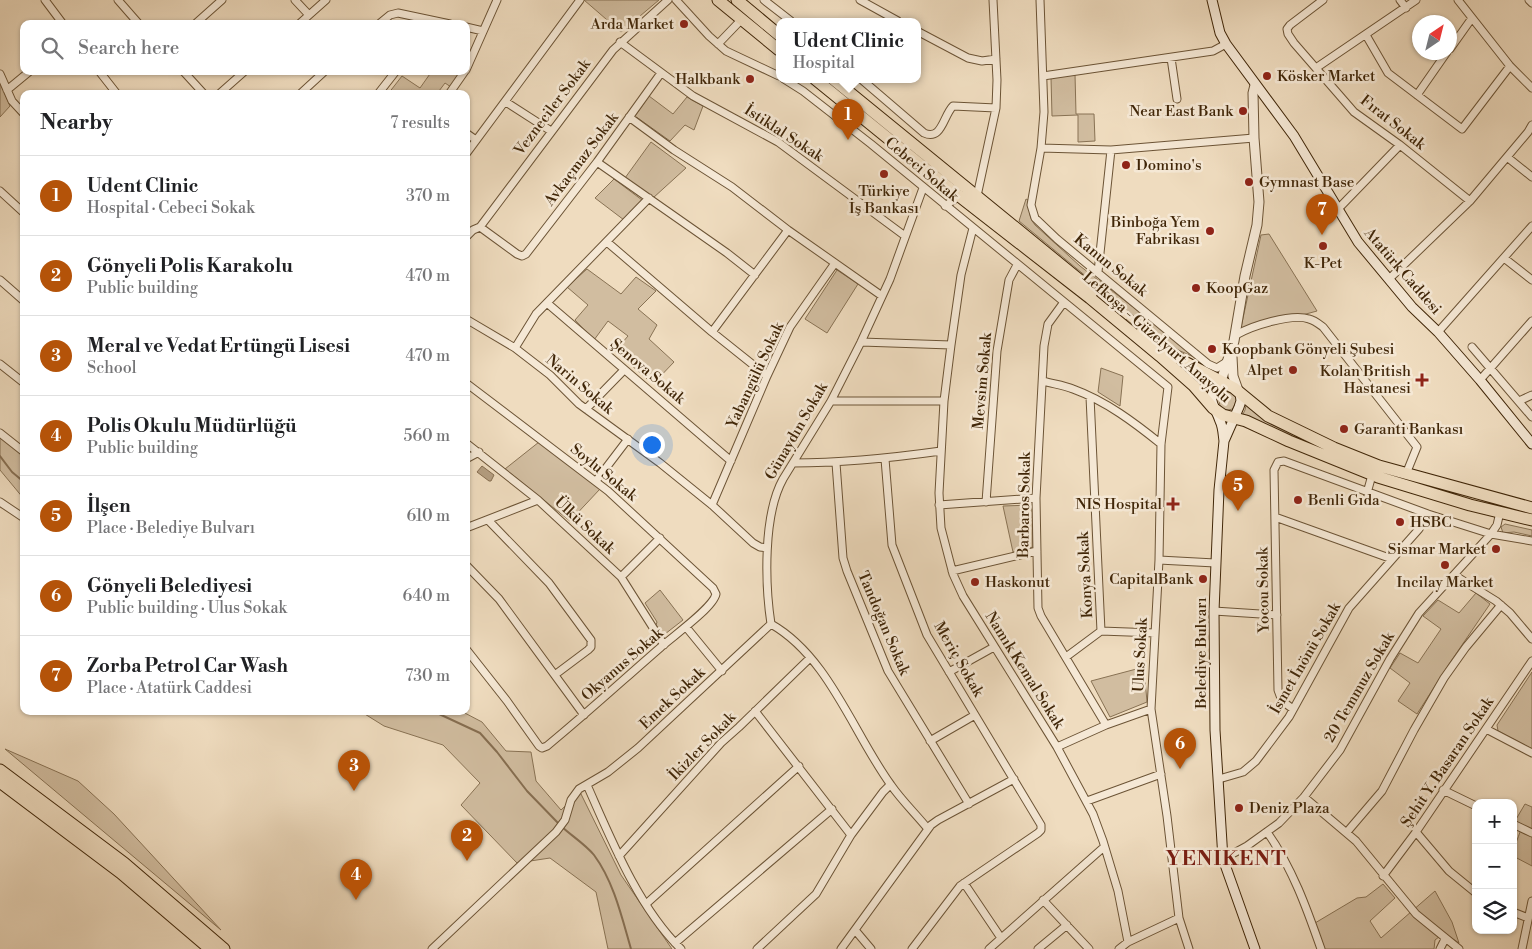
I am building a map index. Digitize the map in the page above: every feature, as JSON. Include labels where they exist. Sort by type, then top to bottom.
[{"type":"highway","points":[[718,0],[776,47]]},
{"type":"highway","points":[[737,0],[776,32]]},
{"type":"highway","name":"Lefkoşa - Güzelyurt Anayolu","points":[[820,83],[959,196],[1090,298],[1160,356],[1194,386],[1213,408],[1223,415],[1234,417],[1372,475],[1532,520]]},
{"type":"highway","name":"Lefkoşa - Güzelyurt Anayolu","points":[[838,83],[1156,342],[1240,393],[1268,416],[1334,448],[1379,466],[1532,508]]},
{"type":"highway","points":[[0,770],[124,863],[224,949]]},
{"type":"highway","points":[[0,782],[121,872],[210,949]]},
{"type":"main road","name":"Atatürk Caddesi","points":[[1212,0],[1220,33],[1226,44],[1294,136],[1358,242],[1412,307],[1438,332],[1480,380],[1532,444]]},
{"type":"main road","points":[[1213,408],[1212,393],[1221,381],[1236,335],[1245,276],[1257,225],[1259,202],[1254,138],[1255,85]]},
{"type":"main road","points":[[1233,347],[1231,366],[1240,393]]},
{"type":"main road","name":"Belediye Bulvarı","points":[[1224,441],[1240,401],[1240,393]]},
{"type":"main road","name":"Belediye Bulvarı","points":[[1213,408],[1220,419],[1224,441],[1219,490],[1214,610],[1215,730],[1223,859],[1255,949]]},
{"type":"main road","points":[[1505,501],[1532,503]]},
{"type":"street","points":[[45,0],[60,20]]},
{"type":"street","points":[[118,0],[136,20]]},
{"type":"street","points":[[200,20],[222,0]]},
{"type":"street","points":[[295,0],[309,16]]},
{"type":"street","points":[[304,20],[326,0]]},
{"type":"street","points":[[470,61],[496,0]]},
{"type":"street","points":[[470,148],[580,0]]},
{"type":"street","name":"Vezneciler Sokak","points":[[470,233],[480,227],[620,42],[668,0]]},
{"type":"street","points":[[676,0],[726,51],[776,75]]},
{"type":"street","points":[[764,0],[787,18]]},
{"type":"street","points":[[860,0],[893,18]]},
{"type":"street","points":[[977,196],[996,108],[997,80],[993,0]]},
{"type":"street","name":"Kanun Sokak","points":[[1040,0],[1044,112],[1041,148],[1032,205],[1035,218],[1039,224],[1208,364],[1217,368],[1228,361]]},
{"type":"street","name":"Fırat Sokak","points":[[1323,0],[1290,25],[1287,29],[1288,34],[1354,112],[1400,144],[1470,200]]},
{"type":"street","points":[[1400,0],[1406,8]]},
{"type":"street","points":[[1316,68],[1416,0]]},
{"type":"street","points":[[1458,0],[1510,66],[1532,88]]},
{"type":"street","points":[[1529,0],[1532,3]]},
{"type":"street","points":[[384,20],[398,12],[421,20]]},
{"type":"street","points":[[1457,39],[1472,18]]},
{"type":"street","points":[[718,44],[742,19]]},
{"type":"street","points":[[470,28],[483,30]]},
{"type":"street","points":[[921,33],[968,58],[982,61],[996,59]]},
{"type":"street","points":[[1366,35],[1388,73],[1462,129],[1510,66]]},
{"type":"street","name":"İstiklal Sokak","points":[[620,42],[704,102],[778,142],[905,236]]},
{"type":"street","points":[[1043,76],[1212,52],[1226,44]]},
{"type":"street","points":[[1171,58],[1177,99]]},
{"type":"street","points":[[1416,95],[1441,60]]},
{"type":"street","name":"Avkaçmaz Sokak","points":[[480,227],[520,256],[525,255],[661,73]]},
{"type":"street","points":[[0,74],[12,101],[20,110]]},
{"type":"street","points":[[7,90],[25,75]]},
{"type":"street","points":[[102,75],[114,90]]},
{"type":"street","points":[[187,75],[200,90]]},
{"type":"street","points":[[224,90],[240,75]]},
{"type":"street","points":[[304,90],[321,75]]},
{"type":"street","points":[[381,90],[393,75]]},
{"type":"street","points":[[452,90],[462,75]]},
{"type":"street","name":"Cebeci Sokak","points":[[790,83],[852,129],[1166,385],[1169,391]]},
{"type":"street","points":[[866,83],[930,136],[939,132],[953,106],[996,108]]},
{"type":"street","points":[[506,102],[551,131]]},
{"type":"street","points":[[629,117],[674,150],[732,187],[788,230],[882,296]]},
{"type":"street","points":[[1388,279],[1470,200],[1508,157],[1532,125]]},
{"type":"street","points":[[470,136],[476,140]]},
{"type":"street","points":[[1041,148],[1111,150],[1254,138]]},
{"type":"street","points":[[1339,208],[1400,144]]},
{"type":"street","points":[[1098,272],[1111,150]]},
{"type":"street","points":[[1508,157],[1532,177]]},
{"type":"street","points":[[596,162],[727,253],[755,275]]},
{"type":"street","name":"Günaydın Sokak","points":[[771,624],[768,597],[767,548],[777,492],[831,401],[861,342],[890,279],[923,188]]},
{"type":"street","points":[[0,191],[20,209]]},
{"type":"street","points":[[945,206],[959,196]]},
{"type":"street","points":[[515,348],[532,318],[648,198]]},
{"type":"street","points":[[1438,332],[1532,226]]},
{"type":"street","name":"Namık Kemal Sokak","points":[[973,228],[960,275],[944,401],[939,505],[941,528],[952,571],[962,596],[1057,747],[1097,822],[1122,907],[1128,942]]},
{"type":"street","points":[[712,332],[788,230]]},
{"type":"street","points":[[607,242],[712,332],[767,376]]},
{"type":"street","points":[[1504,258],[1532,280]]},
{"type":"street","name":"Yabangülü Sokak","points":[[712,505],[790,327],[835,263]]},
{"type":"street","name":"Mevsim Sokak","points":[[986,502],[997,352],[1009,280],[1017,265]]},
{"type":"street","points":[[0,280],[20,298]]},
{"type":"street","name":"Barbaros Sokak","points":[[1064,302],[1053,315],[1047,328],[1044,346],[1036,498],[1039,612],[1106,725]]},
{"type":"street","name":"Şenova Sokak","points":[[546,303],[731,461]]},
{"type":"street","points":[[1236,335],[1247,328],[1292,318],[1309,318],[1323,327],[1330,333],[1352,366],[1417,447],[1406,474]]},
{"type":"street","name":"Narin Sokak","points":[[470,321],[515,348],[554,378],[586,410],[628,439],[712,505],[752,543],[767,548]]},
{"type":"street","points":[[1480,380],[1532,321]]},
{"type":"street","points":[[861,342],[951,344]]},
{"type":"street","points":[[1472,347],[1532,417]]},
{"type":"street","points":[[0,364],[20,380]]},
{"type":"street","points":[[586,410],[624,370]]},
{"type":"street","points":[[1043,381],[1071,388],[1090,397],[1125,417],[1161,444]]},
{"type":"street","name":"Soylu Sokak","points":[[470,386],[596,481],[660,538],[716,592]]},
{"type":"street","name":"Ulus Sokak","points":[[1169,391],[1161,444],[1159,560],[1151,709],[1179,918],[1189,949]]},
{"type":"street","points":[[1518,401],[1532,395]]},
{"type":"street","name":"Konya Sokak","points":[[1090,397],[1101,631]]},
{"type":"street","points":[[831,401],[944,401]]},
{"type":"street","points":[[0,433],[20,449]]},
{"type":"street","points":[[596,481],[628,439]]},
{"type":"street","name":"Ülkü Sokak","points":[[470,446],[538,500],[621,577],[664,645]]},
{"type":"street","points":[[793,463],[836,463],[885,459],[941,451]]},
{"type":"street","points":[[470,457],[478,452]]},
{"type":"street","name":"Meriç Sokak","points":[[885,459],[890,536],[893,550],[927,635],[1014,779],[1041,830],[964,883]]},
{"type":"street","name":"Yocou Sokak","points":[[1293,709],[1282,701],[1278,692],[1274,470],[1276,464],[1284,461],[1367,493]]},
{"type":"street","name":"Tandoğan Sokak","points":[[836,463],[843,558],[847,571],[888,671],[969,804]]},
{"type":"street","points":[[1372,475],[1367,493],[1492,534],[1532,541]]},
{"type":"street","points":[[939,505],[1036,498]]},
{"type":"street","points":[[470,527],[538,500]]},
{"type":"street","points":[[0,502],[20,515]]},
{"type":"street","name":"20 Temmuz Sokak","points":[[1223,859],[1267,832],[1304,797],[1340,750],[1410,625],[1492,534],[1497,525],[1500,512]]},
{"type":"street","name":"İsmet İnönü Sokak","points":[[1219,779],[1240,774],[1253,765],[1293,709],[1348,608],[1419,529],[1428,514]]},
{"type":"street","points":[[1275,517],[1392,559]]},
{"type":"street","points":[[488,520],[549,583],[591,640],[590,648],[556,674]]},
{"type":"street","points":[[621,577],[660,538]]},
{"type":"street","points":[[952,571],[1037,551]]},
{"type":"street","points":[[1159,560],[1215,563]]},
{"type":"street","points":[[470,569],[499,599],[556,674],[584,715]]},
{"type":"street","points":[[1454,575],[1484,592],[1501,605],[1532,639]]},
{"type":"street","name":"Okyanus Sokak","points":[[470,655],[539,746],[546,746],[686,627],[713,601],[716,592]]},
{"type":"street","points":[[1347,832],[1382,791],[1444,678],[1466,647],[1501,605]]},
{"type":"street","points":[[1214,610],[1277,615]]},
{"type":"street","points":[[771,624],[786,634],[824,675],[890,785],[928,829]]},
{"type":"street","name":"Emek Sokak","points":[[432,949],[556,832],[565,820],[574,795],[579,789],[608,772],[638,748],[771,624]]},
{"type":"street","points":[[686,627],[722,671]]},
{"type":"street","points":[[1066,658],[1101,631],[1155,632]]},
{"type":"street","points":[[949,672],[994,646]]},
{"type":"street","name":"İkizler Sokak","points":[[619,856],[721,743],[810,658]]},
{"type":"street","name":"Şehit Y. Basaran Sokak","points":[[1383,876],[1416,832],[1532,662]]},
{"type":"street","points":[[1057,747],[1106,725],[1151,709]]},
{"type":"street","points":[[756,711],[851,835]]},
{"type":"street","points":[[930,741],[976,715]]},
{"type":"street","points":[[1486,729],[1532,753]]},
{"type":"street","points":[[646,904],[799,766]]},
{"type":"street","points":[[1087,801],[1161,774]]},
{"type":"street","points":[[841,949],[928,829],[938,820],[1014,779]]},
{"type":"street","points":[[587,785],[619,856],[646,904],[675,943],[682,949]]},
{"type":"street","points":[[757,949],[816,894],[851,835],[890,785]]},
{"type":"street","points":[[1443,790],[1472,804]]},
{"type":"street","points":[[1304,797],[1347,832],[1412,909],[1459,949]]},
{"type":"street","points":[[675,943],[832,809]]},
{"type":"street","points":[[1517,826],[1532,833]]},
{"type":"street","points":[[1267,832],[1276,844],[1288,869],[1321,949]]},
{"type":"street","points":[[1416,832],[1448,871],[1472,890]]},
{"type":"street","points":[[988,949],[1104,847]]},
{"type":"street","points":[[912,949],[952,895],[964,883],[1001,938]]},
{"type":"street","points":[[1043,900],[1089,949]]},
{"type":"street","points":[[1522,949],[1532,901]]},
{"type":"street","points":[[1517,914],[1528,918]]},
{"type":"street","points":[[1119,949],[1128,942],[1179,918]]},
{"type":"street","points":[[1038,949],[1067,925]]},
{"type":"street","points":[[855,930],[871,949]]},
{"type":"street","points":[[1440,949],[1446,939]]},
{"type":"shaded area","points":[[584,0],[659,0],[621,32]]},
{"type":"shaded area","points":[[1075,74],[1076,114],[1094,114],[1095,141],[1078,142],[1078,115],[1052,116],[1051,78]]},
{"type":"shaded area","points":[[429,75],[459,75],[451,87],[445,83],[440,90],[391,90],[402,76],[420,88]]},
{"type":"shaded area","points":[[0,82],[10,106],[0,117]]},
{"type":"shaded area","points":[[649,96],[673,114],[687,97],[703,106],[694,130],[685,125],[670,141],[635,116]]},
{"type":"shaded area","points":[[651,142],[686,168],[653,198],[625,178]]},
{"type":"shaded area","points":[[614,179],[642,200],[624,220],[595,198]]},
{"type":"shaded area","points":[[1026,199],[1030,201],[1030,214],[1035,225],[1080,266],[1194,354],[1196,358],[1178,350],[1156,334],[1019,221]]},
{"type":"shaded area","points":[[1269,234],[1317,311],[1240,332],[1261,235]]},
{"type":"shaded area","points":[[587,269],[621,294],[636,277],[656,291],[638,309],[657,325],[649,339],[674,362],[653,384],[615,351],[628,336],[608,321],[594,340],[575,320],[588,305],[567,287]]},
{"type":"shaded area","points":[[837,270],[858,284],[827,333],[805,319]]},
{"type":"shaded area","points":[[1126,319],[1154,343],[1216,383],[1209,396],[1124,321]]},
{"type":"shaded area","points":[[1101,368],[1123,376],[1120,406],[1098,392]]},
{"type":"shaded area","points":[[1228,392],[1234,395],[1237,401],[1234,407],[1228,410],[1222,407],[1219,401],[1222,395]]},
{"type":"shaded area","points":[[1246,405],[1273,424],[1319,447],[1242,416]]},
{"type":"shaded area","points":[[0,431],[20,449],[20,494],[0,470]]},
{"type":"shaded area","points":[[539,442],[600,489],[570,521],[505,469]]},
{"type":"shaded area","points":[[482,466],[494,475],[491,481],[477,472]]},
{"type":"shaded area","points":[[1032,505],[1033,547],[1013,552],[1003,506]]},
{"type":"shaded area","points":[[1505,524],[1532,530],[1532,536],[1514,532],[1503,533],[1501,527]]},
{"type":"shaded area","points":[[660,590],[683,620],[665,634],[656,625],[657,622],[645,603]]},
{"type":"shaded area","points":[[1476,593],[1490,604],[1417,714],[1398,701],[1410,683],[1390,668],[1400,653],[1418,663],[1441,629],[1423,616],[1438,600],[1459,613]]},
{"type":"shaded area","points":[[1144,667],[1147,702],[1110,717],[1091,681]]},
{"type":"shaded area","points":[[1532,672],[1532,749],[1498,731],[1497,725]]},
{"type":"shaded area","points":[[366,715],[469,715],[482,722],[506,751],[531,752],[536,781],[561,810],[580,792],[621,875],[672,949],[608,949],[596,892],[550,858],[517,863],[461,805],[480,783],[443,745],[384,726]]},
{"type":"shaded area","points":[[5,749],[78,781],[114,814],[221,930]]},
{"type":"shaded area","points":[[1525,804],[1532,807],[1532,866],[1517,858],[1517,840],[1522,825],[1517,822],[1517,818]]},
{"type":"shaded area","points":[[1383,884],[1395,898],[1370,921],[1381,938],[1435,891],[1452,922],[1459,943],[1444,933],[1435,940],[1434,949],[1324,949],[1315,923],[1357,898],[1366,897]]},
{"type":"waterway","points":[[0,456],[12,472],[20,479]]},
{"type":"waterway","points":[[441,715],[480,733],[527,791],[559,824]]},
{"type":"waterway","points":[[562,827],[591,851],[601,866],[617,900],[631,949]]},
{"type":"place","name":"Arda Market","points":[[684,24]]},
{"type":"place","name":"Kösker Market","points":[[1267,76]]},
{"type":"place","name":"Halkbank","points":[[750,79]]},
{"type":"place","name":"Near East Bank","points":[[1243,111]]},
{"type":"place","name":"Udent Clinic","points":[[848,140]]},
{"type":"place","name":"Domino's","points":[[1126,165]]},
{"type":"place","name":"Türkiye İş Bankası","points":[[884,174]]},
{"type":"place","name":"Gymnast Base","points":[[1249,182]]},
{"type":"place","name":"Binboğa Yem Fabrikası","points":[[1210,231]]},
{"type":"place","name":"Zorba Petrol Car Wash","points":[[1322,235]]},
{"type":"place","name":"K-Pet","points":[[1323,246]]},
{"type":"place","name":"KoopGaz","points":[[1196,288]]},
{"type":"place","name":"Koopbank Gönyeli Şubesi","points":[[1212,349]]},
{"type":"place","name":"Alpet","points":[[1293,370]]},
{"type":"place","name":"Kolan British Hastanesi","points":[[1422,380]]},
{"type":"place","name":"Garanti Bankası","points":[[1344,429]]},
{"type":"place","name":"Benli Gıda","points":[[1298,500]]},
{"type":"place","name":"NIS Hospital","points":[[1173,504]]},
{"type":"place","name":"İlşen","points":[[1238,511]]},
{"type":"place","name":"HSBC","points":[[1400,522]]},
{"type":"place","name":"Sismar Market","points":[[1496,549]]},
{"type":"place","name":"Incilay Market","points":[[1445,565]]},
{"type":"place","name":"CapitalBank","points":[[1203,579]]},
{"type":"place","name":"Haskonut","points":[[975,582]]},
{"type":"place","name":"Gönyeli Belediyesi","points":[[1180,769]]},
{"type":"place","name":"Meral ve Vedat Ertüngü Lisesi","points":[[354,791]]},
{"type":"place","name":"Deniz Plaza","points":[[1239,808]]},
{"type":"place","name":"Gönyeli Polis Karakolu","points":[[467,861]]},
{"type":"place","name":"Polis Okulu Müdürlüğü","points":[[356,900]]},
{"type":"district","name":"YENIKENT","points":[[1226,858]]}]
